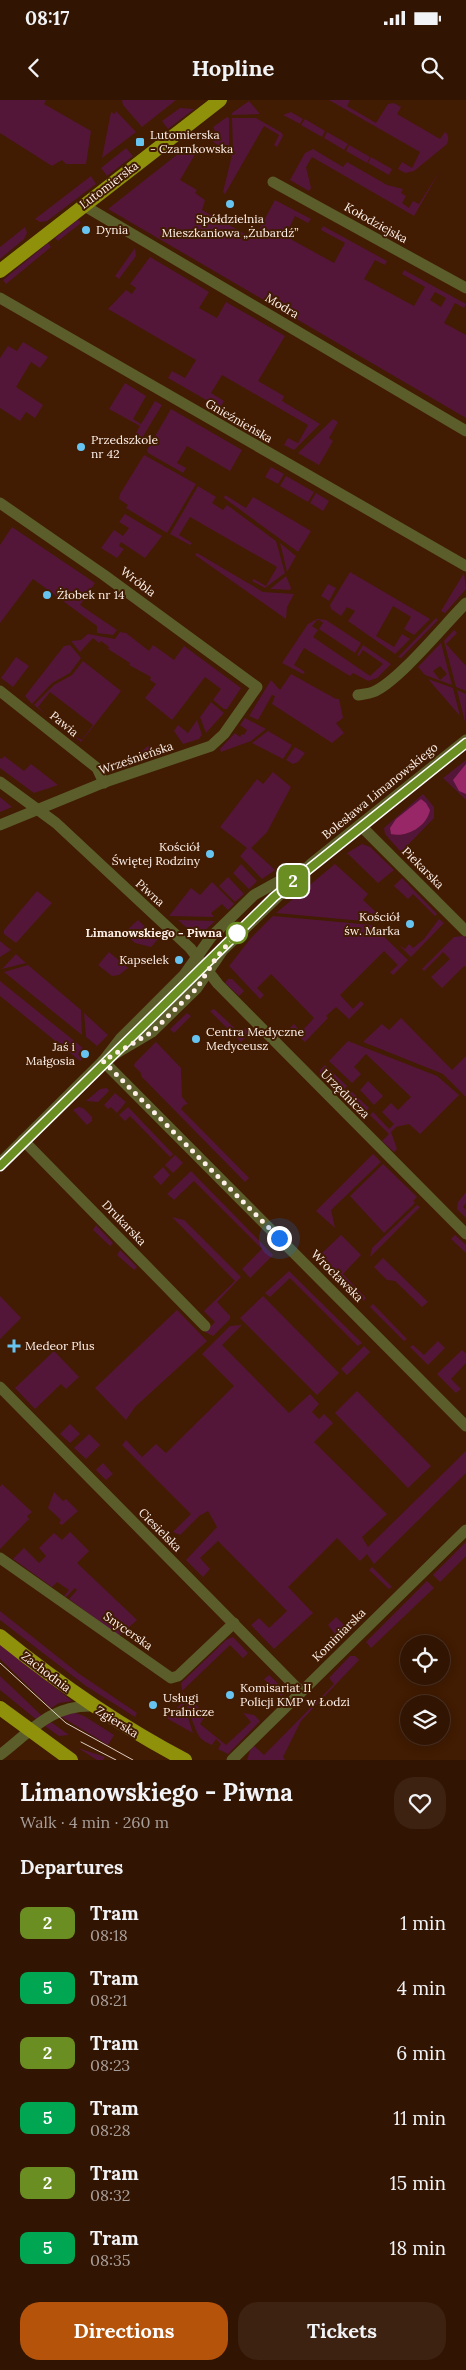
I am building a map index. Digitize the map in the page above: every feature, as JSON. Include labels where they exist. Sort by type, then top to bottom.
[{"type":"main road","name":"Lutomierska","points":[[0,271],[220,100]]},
{"type":"main road","name":"Zachodnia","points":[[0,1636],[92,1706]]},
{"type":"main road","name":"Zgierska","points":[[92,1706],[185,1760]]},
{"type":"main road","points":[[0,1708],[30,1732],[71,1760]]},
{"type":"street","name":"Kołodziejska","points":[[274,182],[466,288]]},
{"type":"street","name":"Modra","points":[[83,205],[466,431]]},
{"type":"street","name":"Gnieźnieńska","points":[[0,298],[466,566]]},
{"type":"street","name":"Wróbla","points":[[0,503],[97,570],[257,687]]},
{"type":"street","points":[[358,695],[372,693],[379,689],[404,667],[466,603]]},
{"type":"street","name":"Wrześnieńska","points":[[0,825],[104,783],[211,746],[224,734],[257,687]]},
{"type":"street","name":"Pawia","points":[[0,691],[97,768],[104,783]]},
{"type":"street","name":"Bolesława Limanowskiego","points":[[103,1061],[152,1032],[197,988],[223,950],[312,863],[466,740]]},
{"type":"street","name":"Piwna","points":[[0,782],[56,823],[198,957],[208,972]]},
{"type":"street","name":"Piekarska","points":[[360,824],[466,931]]},
{"type":"street","name":"Bolesława Limanowskiego","points":[[0,1163],[103,1061],[120,1039],[184,975],[211,937],[254,895],[312,863]]},
{"type":"street","name":"Urzędnicza","points":[[208,972],[309,1077],[466,1234]]},
{"type":"street","name":"Wrocławska","points":[[103,1061],[466,1426]]},
{"type":"street","name":"Drukarska","points":[[24,1140],[205,1326]]},
{"type":"street","name":"Ciesielska","points":[[0,1387],[301,1692]]},
{"type":"street","name":"Kominiarska","points":[[232,1760],[466,1530]]},
{"type":"street","name":"Snycerska","points":[[0,1558],[171,1678],[178,1676],[234,1623]]},
{"type":"street","name":"Zgierska","points":[[0,1755],[62,1709],[92,1706]]},
{"type":"shaded area","points":[[0,100],[46,100],[44,104],[91,131],[86,164],[66,164],[62,160],[52,166],[0,133]]},
{"type":"shaded area","points":[[122,100],[176,100],[142,127],[123,105]]},
{"type":"shaded area","points":[[329,100],[350,100],[347,106],[376,123],[388,104],[394,103],[401,107],[397,114],[440,139],[445,132],[448,137],[447,144],[414,171],[405,173],[398,169],[402,162],[412,168],[420,152]]},
{"type":"shaded area","points":[[249,101],[260,114],[232,115],[232,113]]},
{"type":"shaded area","points":[[180,108],[194,109],[168,129],[162,121]]},
{"type":"shaded area","points":[[116,111],[136,132],[102,158],[111,112],[115,114]]},
{"type":"shaded area","points":[[291,112],[303,119],[300,124],[283,115]]},
{"type":"shaded area","points":[[227,117],[229,118],[229,153],[205,136],[206,133],[209,137],[216,133],[213,127]]},
{"type":"shaded area","points":[[232,118],[256,118],[282,133],[283,136],[277,147],[274,145],[279,135],[264,126],[225,194],[223,192],[233,151]]},
{"type":"shaded area","points":[[305,119],[325,131],[322,137],[301,125]]},
{"type":"shaded area","points":[[327,132],[348,144],[344,150],[324,138]]},
{"type":"shaded area","points":[[349,145],[370,157],[367,163],[346,151]]},
{"type":"shaded area","points":[[188,146],[197,151],[180,180],[197,190],[195,193],[205,200],[202,210],[254,239],[275,200],[311,219],[308,223],[295,216],[285,236],[334,263],[345,243],[321,230],[323,226],[387,261],[385,265],[375,260],[364,279],[414,306],[425,287],[402,274],[404,270],[466,304],[464,308],[455,303],[444,323],[466,335],[466,418],[108,209]],"holes":[[[435,292],[446,298],[441,307],[430,300]]]},
{"type":"shaded area","points":[[126,148],[133,156],[107,176],[101,168]]},
{"type":"shaded area","points":[[313,149],[343,167],[347,162],[387,185],[403,189],[401,193],[406,196],[402,203],[409,208],[413,201],[419,204],[441,169],[414,216],[312,157],[306,167],[311,188],[309,191],[290,180],[305,153]]},
{"type":"shaded area","points":[[371,157],[392,169],[389,175],[368,163]]},
{"type":"shaded area","points":[[91,176],[96,184],[47,221],[40,222],[35,219]]},
{"type":"shaded area","points":[[78,219],[81,223],[58,241],[55,238]]},
{"type":"shaded area","points":[[25,227],[27,233],[24,239],[0,259],[0,247]]},
{"type":"shaded area","points":[[48,243],[51,247],[6,284],[3,280]]},
{"type":"shaded area","points":[[135,248],[136,256],[119,279],[115,276]]},
{"type":"shaded area","points":[[150,257],[209,292],[199,308],[217,318],[226,302],[285,336],[258,381],[284,396],[282,401],[320,424],[294,450],[284,445],[288,438],[298,443],[308,425],[222,375],[211,393],[224,401],[220,408],[168,378],[172,371],[185,378],[196,360],[108,309],[126,290],[132,294],[136,288],[130,284]]},
{"type":"shaded area","points":[[23,342],[48,357],[40,368],[31,362],[16,387],[43,405],[35,418],[26,412],[20,421],[0,408],[0,358],[8,346],[17,351]]},
{"type":"shaded area","points":[[125,383],[146,396],[133,419],[141,424],[155,401],[162,405],[137,443],[132,440],[140,426],[109,409]]},
{"type":"shaded area","points":[[171,409],[242,450],[230,471],[187,446],[177,463],[186,468],[183,473],[148,453],[147,450]]},
{"type":"shaded area","points":[[333,419],[338,422],[329,438],[333,441],[319,465],[298,453]]},
{"type":"shaded area","points":[[144,455],[196,484],[167,533],[126,508],[128,505],[119,499],[120,494]]},
{"type":"shaded area","points":[[271,467],[284,474],[278,484],[265,477]]},
{"type":"shaded area","points":[[286,476],[314,492],[308,502],[280,486]]},
{"type":"shaded area","points":[[198,486],[216,497],[212,503],[223,510],[227,505],[276,541],[285,573],[265,588],[252,581],[254,579],[266,586],[277,567],[190,517],[179,535],[192,543],[190,545],[170,534]]},
{"type":"shaded area","points":[[316,493],[329,501],[323,511],[310,503]]},
{"type":"shaded area","points":[[225,495],[246,508],[253,497],[311,531],[298,552],[224,498]]},
{"type":"shaded area","points":[[125,514],[162,536],[145,558],[121,542],[119,546],[124,549],[117,558],[101,548],[114,530],[123,536],[129,528],[119,522]]},
{"type":"shaded area","points":[[12,527],[95,583],[80,605],[117,630],[113,635],[97,633],[97,626],[33,579],[0,623],[0,545]]},
{"type":"shaded area","points":[[280,543],[296,556],[287,572]]},
{"type":"shaded area","points":[[197,553],[263,592],[294,594],[287,607],[286,619],[195,555]]},
{"type":"shaded area","points":[[350,572],[430,619],[414,635],[404,629],[411,617],[393,606],[376,636],[394,647],[402,634],[410,639],[395,654],[348,621],[355,611],[347,607],[341,616],[331,609],[330,605]]},
{"type":"shaded area","points":[[464,573],[466,589],[445,613],[441,611]]},
{"type":"shaded area","points":[[286,576],[291,588],[290,590],[270,589]]},
{"type":"shaded area","points":[[328,584],[336,588],[329,601],[321,596]]},
{"type":"shaded area","points":[[436,618],[438,620],[401,658],[398,657]]},
{"type":"shaded area","points":[[317,619],[312,626],[318,630],[313,637],[370,676],[383,664],[363,650],[359,656],[357,655],[363,645],[391,664],[377,678],[368,681],[353,673],[350,676],[304,648],[294,665],[305,672],[303,674],[282,663],[308,624]]},
{"type":"shaded area","points":[[318,619],[326,620],[361,643],[355,653],[319,629],[323,623]]},
{"type":"shaded area","points":[[454,630],[457,633],[446,644],[466,666],[466,691],[456,687],[444,641]]},
{"type":"shaded area","points":[[120,632],[126,633],[149,651],[153,645],[174,660],[184,646],[241,688],[227,709],[224,709],[213,700],[221,689],[205,677],[172,720],[145,698],[156,684],[150,680],[151,677],[129,665],[130,663],[108,649],[109,647],[101,641],[99,643],[93,638],[80,652],[71,641],[81,640],[88,634],[115,639]]},
{"type":"shaded area","points":[[441,643],[452,685],[425,675],[418,667]],"holes":[[[440,666],[447,674],[440,680],[433,671]]]},
{"type":"shaded area","points":[[70,645],[81,658],[70,673],[52,683],[32,704],[25,696],[64,646]]},
{"type":"shaded area","points":[[16,657],[29,666],[13,687],[1,678]]},
{"type":"shaded area","points":[[83,661],[121,691],[81,742],[74,736],[82,740],[93,725],[50,692],[38,707],[48,716],[34,705],[54,685],[72,675]]},
{"type":"shaded area","points":[[291,674],[339,699],[343,718],[336,723],[344,733],[332,743],[272,704],[275,696],[272,695],[258,720],[249,716],[271,680],[280,690]]},
{"type":"shaded area","points":[[428,679],[453,688],[460,716]]},
{"type":"shaded area","points":[[457,690],[466,694],[465,722]]},
{"type":"shaded area","points":[[211,702],[224,713],[206,733],[200,717]]},
{"type":"shaded area","points":[[245,718],[266,729],[251,741],[221,752],[220,749],[235,733],[240,737],[242,734],[244,735],[247,730],[240,725]]},
{"type":"shaded area","points":[[197,720],[202,735],[199,739],[183,744],[174,731],[178,725],[188,733]]},
{"type":"shaded area","points":[[268,731],[292,745],[283,759],[252,743]]},
{"type":"shaded area","points":[[159,743],[167,749],[176,747],[111,769],[108,767],[132,760],[148,746],[154,751]]},
{"type":"shaded area","points":[[295,747],[305,753],[298,762],[293,764],[286,760]]},
{"type":"shaded area","points":[[4,756],[24,771],[31,764],[58,785],[34,793],[0,768],[0,758],[2,759]]},
{"type":"shaded area","points":[[466,760],[466,800],[443,778]]},
{"type":"shaded area","points":[[466,764],[466,794],[459,791],[453,780]]},
{"type":"shaded area","points":[[273,772],[291,787],[267,832],[251,848],[275,870],[262,879],[240,856],[247,848],[220,827],[257,779],[263,784]]},
{"type":"shaded area","points":[[423,794],[434,807],[434,818],[401,852],[385,834],[384,828]]},
{"type":"shaded area","points":[[0,797],[12,807],[0,812]]},
{"type":"shaded area","points":[[421,799],[430,810],[421,826],[403,834],[391,834],[390,828],[396,819]]},
{"type":"shaded area","points":[[362,844],[370,847],[394,870],[378,883],[347,853]]},
{"type":"shaded area","points":[[241,864],[257,881],[249,889],[233,873]]},
{"type":"shaded area","points":[[335,864],[368,894],[363,900],[379,915],[373,922],[276,913]]},
{"type":"shaded area","points":[[228,877],[244,894],[235,902],[219,886]]},
{"type":"shaded area","points":[[402,878],[437,914],[435,916],[413,894],[408,899],[394,886]]},
{"type":"shaded area","points":[[212,882],[234,904],[228,910],[222,904],[211,913],[214,917],[169,916],[191,888],[200,895]]},
{"type":"shaded area","points":[[37,891],[52,903],[16,943],[4,934],[4,930]]},
{"type":"shaded area","points":[[273,916],[372,925],[408,960],[393,975],[390,972],[398,965],[384,951],[340,995],[353,1009],[361,1001],[364,1004],[349,1019],[336,1007],[326,1016],[328,1018],[305,1042],[290,1028],[294,1024],[301,1032],[314,1018],[271,974],[257,988],[264,995],[260,999],[229,966],[251,938]]},
{"type":"shaded area","points":[[439,919],[444,923],[411,957],[399,945],[405,949],[409,944],[413,948],[424,939]]},
{"type":"shaded area","points":[[138,920],[158,939],[151,947],[135,943],[124,933]]},
{"type":"shaded area","points":[[178,920],[215,921],[200,935],[195,935]]},
{"type":"shaded area","points":[[464,936],[466,939],[466,967],[464,966],[442,988],[431,977],[450,959],[443,952],[424,971],[422,969],[454,937]]},
{"type":"shaded area","points":[[0,941],[11,950],[0,957]]},
{"type":"shaded area","points":[[109,952],[128,968],[119,975],[112,976],[98,965]]},
{"type":"shaded area","points":[[16,954],[26,963],[2,969]]},
{"type":"shaded area","points":[[28,965],[81,1010],[82,1035],[4,972]]},
{"type":"shaded area","points":[[228,979],[232,979],[244,991],[239,996],[225,983]]},
{"type":"shaded area","points":[[0,981],[83,1048],[78,1054],[82,1059],[80,1061],[0,996]]},
{"type":"shaded area","points":[[214,1009],[240,1033],[246,1028],[251,1032],[241,1042],[210,1011]]},
{"type":"shaded area","points":[[84,1013],[108,1035],[97,1046],[86,1037]]},
{"type":"shaded area","points":[[187,1013],[191,1016],[174,1033],[170,1029]]},
{"type":"shaded area","points":[[401,1018],[452,1070],[466,1056],[466,1097],[443,1074],[363,1042],[382,1024],[389,1030]]},
{"type":"shaded area","points":[[348,1041],[437,1076],[459,1095],[420,1134],[409,1124],[396,1127],[391,1132],[397,1149],[394,1152],[382,1141],[389,1134],[370,1115],[373,1112],[389,1129],[394,1124],[382,1112],[391,1103],[398,1110],[411,1097],[366,1054],[354,1067],[361,1074],[352,1083],[329,1061]]},
{"type":"shaded area","points":[[156,1042],[181,1068],[182,1097],[188,1104],[184,1105],[181,1109],[249,1178],[245,1182],[141,1076],[141,1073],[134,1066]]},
{"type":"shaded area","points":[[325,1065],[347,1086],[344,1089],[326,1071],[319,1077],[320,1070]]},
{"type":"shaded area","points":[[368,1081],[383,1096],[374,1105],[360,1090]]},
{"type":"shaded area","points":[[107,1088],[109,1091],[98,1102],[86,1101],[100,1089]]},
{"type":"shaded area","points":[[351,1091],[369,1108],[366,1111],[349,1093]]},
{"type":"shaded area","points":[[115,1093],[126,1102],[117,1113],[111,1107],[108,1109],[104,1105]]},
{"type":"shaded area","points":[[78,1107],[83,1108],[92,1117],[92,1121],[87,1125],[73,1110]]},
{"type":"shaded area","points":[[128,1107],[173,1154],[170,1157],[130,1116],[125,1121],[119,1115]]},
{"type":"shaded area","points":[[373,1154],[381,1162],[331,1210],[335,1228],[316,1211]]},
{"type":"shaded area","points":[[175,1155],[183,1163],[173,1173],[165,1165]]},
{"type":"shaded area","points":[[383,1164],[417,1197],[413,1201],[415,1203],[384,1233],[350,1196]]},
{"type":"shaded area","points":[[163,1167],[170,1175],[161,1185],[153,1177]]},
{"type":"shaded area","points":[[191,1171],[273,1255],[250,1278],[242,1269],[262,1249],[194,1181],[174,1200],[167,1194]]},
{"type":"shaded area","points":[[466,1192],[466,1203],[463,1207],[466,1210],[466,1218],[457,1209],[458,1202]]},
{"type":"shaded area","points":[[417,1205],[420,1207],[370,1257],[372,1248]]},
{"type":"shaded area","points":[[172,1217],[184,1220],[241,1277],[217,1302],[230,1316],[230,1319],[213,1336],[205,1332],[215,1322],[204,1311],[235,1281]]},
{"type":"shaded area","points":[[96,1225],[113,1243],[110,1246],[93,1230]]},
{"type":"shaded area","points":[[341,1235],[361,1255],[343,1274],[366,1298],[364,1301],[320,1255]]},
{"type":"shaded area","points":[[455,1235],[466,1245],[466,1253],[451,1239]]},
{"type":"shaded area","points":[[120,1250],[137,1267],[134,1270],[117,1255]]},
{"type":"shaded area","points":[[383,1258],[428,1302],[422,1307],[395,1281],[387,1280],[374,1267]]},
{"type":"shaded area","points":[[289,1271],[362,1343],[358,1346],[290,1278],[270,1297],[265,1293]]},
{"type":"shaded area","points":[[0,1296],[21,1318],[0,1339]]},
{"type":"shaded area","points":[[263,1296],[339,1373],[317,1395],[240,1318]]},
{"type":"shaded area","points":[[373,1304],[407,1339],[404,1341],[370,1307]]},
{"type":"shaded area","points":[[177,1310],[207,1341],[135,1407],[126,1420],[95,1388]]},
{"type":"shaded area","points":[[242,1325],[222,1345],[289,1413],[310,1394],[319,1404],[312,1412],[319,1419],[324,1414],[333,1423],[314,1442],[387,1514],[362,1537],[368,1547],[466,1451],[466,1473],[374,1564],[367,1554],[360,1561],[337,1538],[288,1587],[313,1613],[274,1649],[251,1625],[259,1618],[269,1628],[287,1611],[218,1541],[200,1558],[210,1569],[203,1577],[186,1560],[217,1527],[208,1511],[199,1516],[180,1535],[173,1532],[191,1514],[122,1445],[126,1440],[142,1457],[156,1444],[166,1453],[234,1386],[202,1354],[230,1326]]},
{"type":"shaded area","points":[[438,1341],[445,1348],[428,1365],[410,1347],[413,1345],[424,1355]]},
{"type":"shaded area","points":[[364,1346],[370,1352],[347,1375],[341,1369]]},
{"type":"shaded area","points":[[462,1350],[466,1354],[466,1363],[451,1379],[461,1389],[456,1393],[437,1374]]},
{"type":"shaded area","points":[[54,1351],[79,1377],[66,1389],[61,1384],[35,1409],[15,1388]]},
{"type":"shaded area","points":[[357,1391],[431,1466],[408,1488],[335,1413]]},
{"type":"shaded area","points":[[70,1424],[80,1434],[70,1443],[60,1434]]},
{"type":"shaded area","points":[[89,1434],[100,1445],[86,1459],[74,1448]]},
{"type":"shaded area","points":[[103,1463],[113,1474],[106,1480],[96,1470]]},
{"type":"shaded area","points":[[2,1484],[32,1512],[27,1516],[29,1519],[0,1549],[0,1487]]},
{"type":"shaded area","points":[[54,1492],[63,1501],[66,1499],[78,1511],[62,1525],[59,1523],[61,1520],[48,1508]]},
{"type":"shaded area","points":[[70,1532],[89,1551],[77,1563],[137,1620],[119,1636],[69,1599],[77,1590],[75,1588],[66,1597],[64,1596],[69,1590],[57,1582],[52,1587],[13,1559],[24,1548],[39,1563],[46,1556],[39,1548],[54,1533],[62,1540]]},
{"type":"shaded area","points":[[466,1542],[466,1556],[440,1582],[433,1575]]},
{"type":"shaded area","points":[[372,1567],[392,1587],[389,1589],[369,1570]]},
{"type":"shaded area","points":[[427,1581],[434,1588],[371,1648],[366,1642]]},
{"type":"shaded area","points":[[0,1611],[78,1673],[137,1713],[135,1717],[86,1686],[0,1620]]},
{"type":"shaded area","points":[[336,1617],[349,1630],[339,1639],[328,1625]]},
{"type":"shaded area","points":[[233,1637],[248,1653],[243,1658],[230,1645],[182,1691],[181,1683],[226,1640]]},
{"type":"shaded area","points":[[0,1644],[72,1701],[59,1703],[51,1708],[0,1659]]},
{"type":"shaded area","points":[[350,1656],[355,1656],[359,1660],[301,1721],[283,1757],[285,1760],[247,1760],[252,1744],[264,1755],[334,1684],[329,1678]]},
{"type":"shaded area","points":[[269,1675],[286,1691],[281,1696],[264,1679]]},
{"type":"shaded area","points":[[0,1676],[43,1715],[37,1720],[0,1690]]},
{"type":"shaded area","points":[[183,1692],[206,1715],[200,1724],[226,1745],[251,1722],[243,1713],[254,1715],[260,1721],[228,1754],[218,1749],[221,1744],[216,1739],[212,1745],[200,1737]]},
{"type":"shaded area","points":[[183,1702],[193,1733],[167,1717]]},
{"type":"shaded area","points":[[72,1712],[84,1716],[114,1735],[108,1745],[60,1716]]},
{"type":"shaded area","points":[[51,1722],[69,1735],[59,1736],[45,1726]]},
{"type":"shaded area","points":[[78,1748],[105,1757],[103,1760],[97,1760]]},
{"type":"tram line","points":[[0,1166],[274,897],[466,743]]},
{"type":"tram line","name":"2","points":[[0,1166],[274,897],[466,743]]},
{"type":"tram line","points":[[0,1663],[66,1723],[133,1760]]},
{"type":"tram line","points":[[81,1742],[116,1760]]},
{"type":"place","name":"Lutomierska - Czarnkowska","points":[[140,142]]},
{"type":"place","name":"Spółdzielnia Mieszkaniowa „Żubardź”","points":[[230,204]]},
{"type":"place","name":"Dynia","points":[[86,230]]},
{"type":"place","name":"Przedszkole nr 42","points":[[81,447]]},
{"type":"place","name":"Żłobek nr 14","points":[[47,595]]},
{"type":"place","name":"Kościół Świętej Rodziny","points":[[210,854]]},
{"type":"place","name":"Kościół św. Marka","points":[[410,924]]},
{"type":"place","name":"Limanowskiego - Piwna","points":[[237,933]]},
{"type":"place","name":"Kapselek","points":[[179,960]]},
{"type":"place","name":"Centra Medyczne Medyceusz","points":[[196,1039]]},
{"type":"place","name":"Jaś i Małgosia","points":[[85,1054]]},
{"type":"place","name":"Medeor Plus","points":[[14,1346]]},
{"type":"place","name":"Komisariat II Policji KMP w Łodzi","points":[[230,1695]]},
{"type":"place","name":"Usługi Pralnicze","points":[[153,1705]]},
{"type":"route","points":[[237,933],[234,939],[216,958],[197,988],[152,1032],[103,1061],[279,1238]]}]
